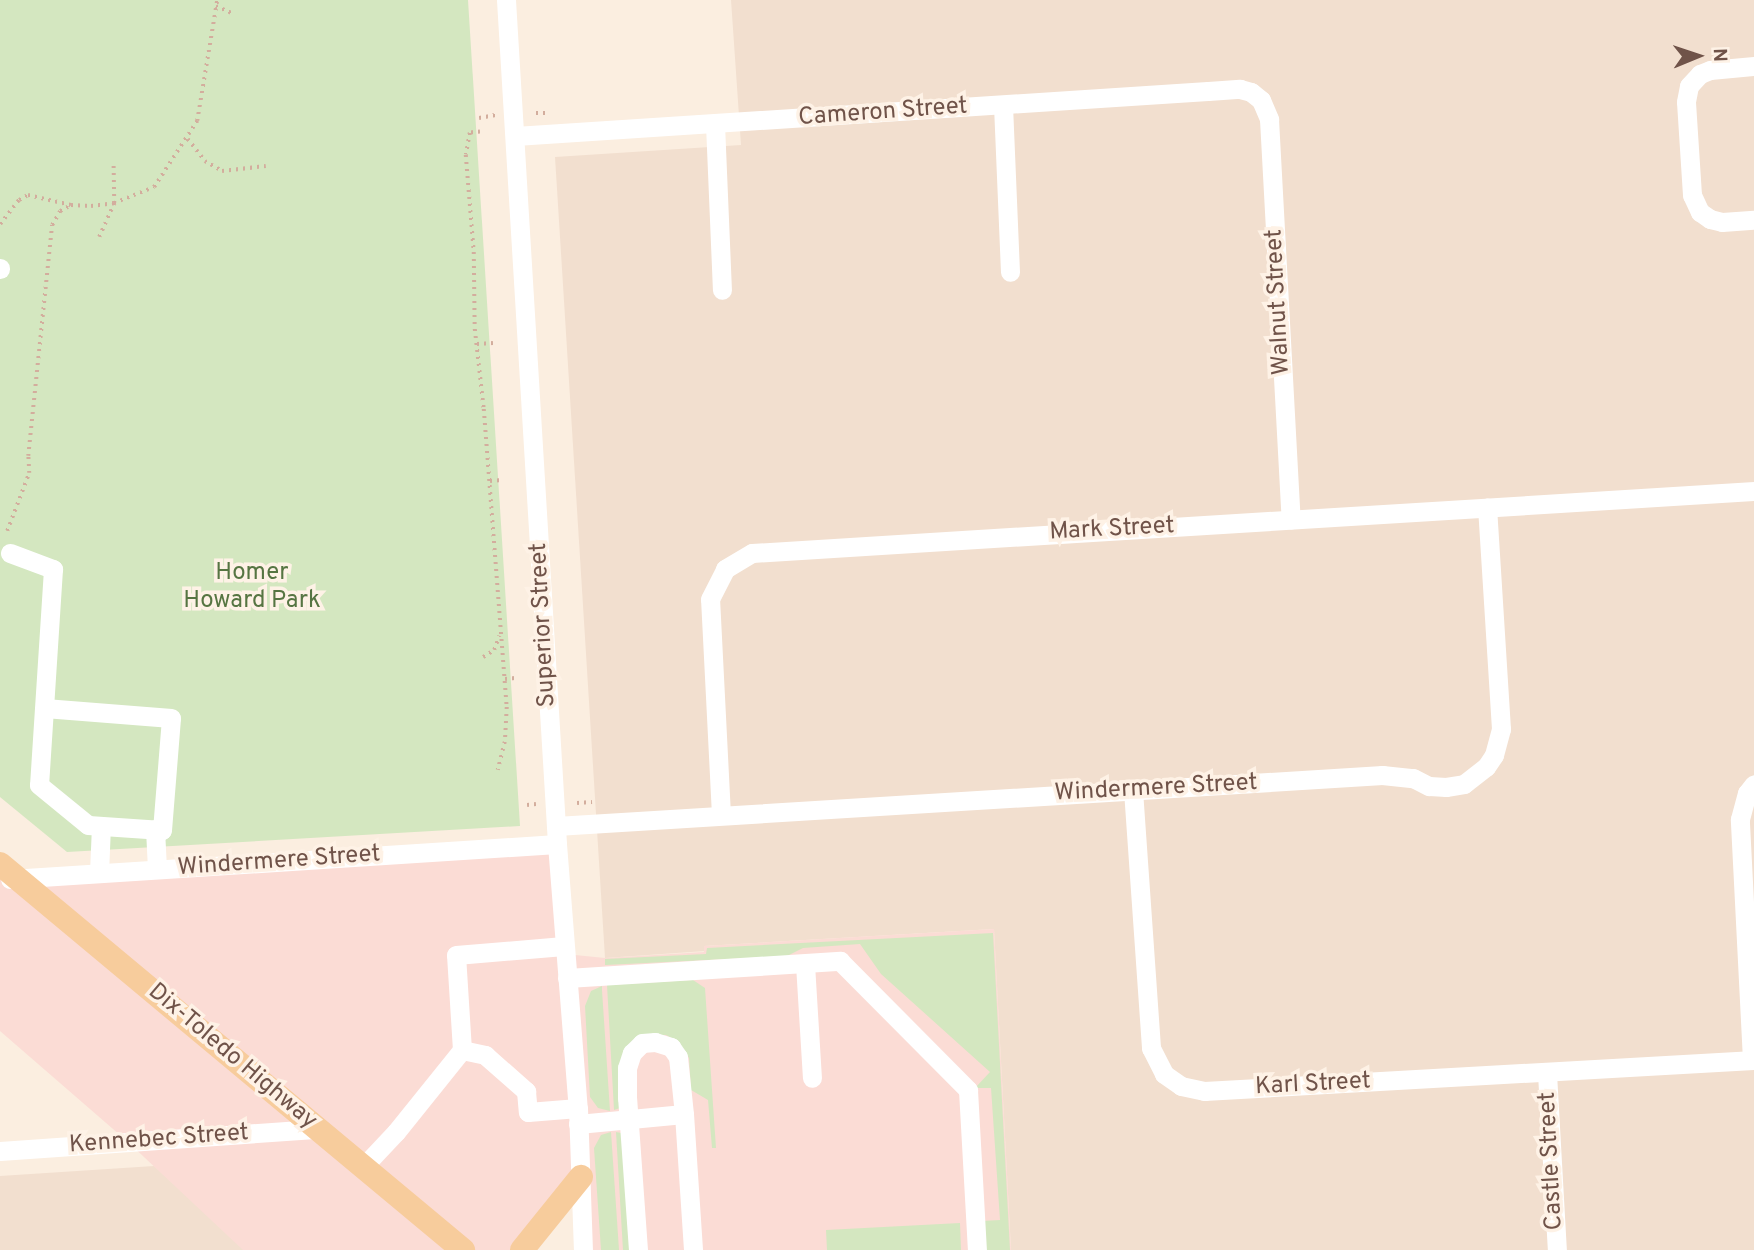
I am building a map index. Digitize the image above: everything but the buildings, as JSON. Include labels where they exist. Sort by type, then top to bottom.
[{"type":"main road","name":"Dix-Toledo Highway","points":[[5,874],[463,1250]]},
{"type":"main road","points":[[522,1250],[581,1177]]},
{"type":"street","name":"Superior Street","points":[[506,0],[564,946],[578,1116],[583,1250]]},
{"type":"street","points":[[1754,66],[1700,74],[1689,86],[1686,103],[1692,195],[1700,212],[1710,219],[1722,222],[1754,220]]},
{"type":"street","name":"Cameron Street","points":[[515,136],[1208,90],[1240,89],[1251,92]]},
{"type":"street","name":"Walnut Street","points":[[1251,92],[1261,100],[1269,119],[1291,519]]},
{"type":"street","points":[[1003,105],[1010,272]]},
{"type":"street","points":[[715,124],[722,290]]},
{"type":"street","name":"Mark Street","points":[[721,815],[710,599],[725,569],[752,553],[1754,491]]},
{"type":"street","name":"Windermere Street","points":[[5,874],[157,869],[557,835],[721,815],[1382,775],[1413,778],[1429,786],[1464,784],[1479,775],[1494,755],[1501,729],[1488,507]]},
{"type":"street","points":[[10,553],[53,569],[39,785],[88,825],[162,830],[171,718],[44,708]]},
{"type":"street","points":[[1753,1060],[1740,819],[1747,793],[1754,784]]},
{"type":"street","name":"Karl Street","points":[[1133,790],[1151,1048],[1158,1067],[1171,1080],[1192,1090],[1753,1060]]},
{"type":"street","points":[[99,873],[101,826]]},
{"type":"street","points":[[155,829],[157,869]]},
{"type":"street","points":[[363,1167],[396,1132],[462,1049],[456,955],[564,946]]},
{"type":"street","points":[[567,978],[840,961],[968,1090],[976,1250]]},
{"type":"street","points":[[805,964],[812,1078]]},
{"type":"street","points":[[638,1250],[627,1068],[632,1053],[642,1043],[655,1042],[671,1047],[678,1057],[693,1250]]},
{"type":"street","points":[[462,1049],[485,1055],[526,1091],[528,1112],[629,1120],[684,1114]]},
{"type":"street","name":"Castle Street","points":[[1547,1073],[1557,1250]]},
{"type":"street","name":"Kennebec Street","points":[[0,1151],[318,1129]]},
{"type":"path","points":[[0,224],[19,200],[28,195],[71,205],[114,203],[154,187],[188,139],[197,121],[217,0]]},
{"type":"path","points":[[216,6],[234,14]]},
{"type":"path","points":[[536,113],[548,113]]},
{"type":"path","points":[[479,118],[502,115]]},
{"type":"path","points":[[480,132],[470,133],[466,155],[472,217],[477,344],[499,634],[505,679],[505,742],[498,771]]},
{"type":"path","points":[[188,139],[205,161],[222,171],[267,166]]},
{"type":"path","points":[[99,237],[114,203],[113,164]]},
{"type":"path","points":[[8,531],[29,473],[28,456],[52,225],[60,211],[71,205]]},
{"type":"path","points":[[477,344],[494,343]]},
{"type":"path","points":[[489,481],[502,480]]},
{"type":"path","points":[[483,657],[494,650],[499,634]]},
{"type":"path","points":[[505,679],[515,678]]},
{"type":"path","points":[[577,803],[592,802]]},
{"type":"shaded area","points":[[731,0],[1754,0],[1754,1250],[1011,1250],[994,929],[704,946],[705,951],[605,958],[555,157],[741,145]]},
{"type":"shaded area","points":[[557,844],[565,954],[605,958],[704,952],[704,946],[994,929],[1011,1250],[583,1250],[581,1179],[522,1250],[243,1250],[128,1142],[0,1031],[0,864],[17,878]]},
{"type":"shaded area","points":[[154,1166],[258,1250],[0,1250],[0,1176]]},
{"type":"green space","name":"Homer Howard Park","points":[[0,0],[468,0],[520,826],[67,852],[0,797]]},
{"type":"green space","points":[[993,933],[1010,1250],[983,1250],[981,1221],[1000,1220],[991,1088],[975,1088],[990,1072],[881,974],[860,944],[803,948],[787,956],[605,965],[605,959],[706,954],[707,948]]},
{"type":"green space","points":[[693,980],[705,988],[716,1148],[712,1148],[708,1100],[691,1090],[689,1058],[678,1042],[666,1035],[641,1036],[620,1108],[614,1110],[607,985]]},
{"type":"green space","points":[[602,986],[610,1111],[598,1108],[590,1097],[585,1006],[591,991]]},
{"type":"green space","points":[[611,1132],[619,1250],[601,1250],[594,1148],[601,1135]]},
{"type":"green space","points":[[616,1132],[621,1133],[636,1250],[623,1250]]},
{"type":"green space","points":[[960,1223],[961,1250],[827,1250],[826,1230]]}]
